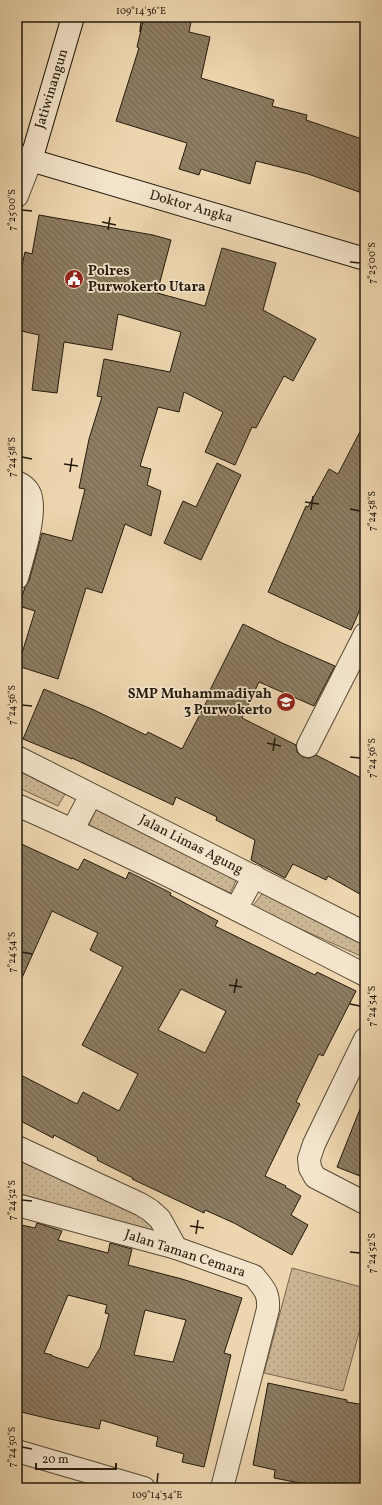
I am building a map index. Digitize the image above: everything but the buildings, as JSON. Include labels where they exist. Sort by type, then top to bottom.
[{"type":"street","name":"Jatiwinangun","points":[[17,196],[24,158],[73,17]]},
{"type":"street","name":"Doktor Angka","points":[[24,158],[365,259]]},
{"type":"street","points":[[17,482],[29,492],[32,505],[29,530],[17,578]]},
{"type":"street","points":[[308,746],[365,634]]},
{"type":"street","name":"Jalan Limas Agung","points":[[17,757],[254,876],[365,934]]},
{"type":"street","points":[[73,829],[91,795]]},
{"type":"street","points":[[17,805],[73,829],[365,974]]},
{"type":"street","points":[[236,909],[254,876]]},
{"type":"street","points":[[365,1039],[314,1144],[310,1159],[310,1168],[315,1177],[365,1203]]},
{"type":"street","points":[[17,1147],[150,1210],[160,1219],[176,1248]]},
{"type":"street","name":"Jalan Taman Cemara","points":[[17,1204],[176,1248],[254,1276],[269,1296],[268,1309],[222,1488]]},
{"type":"street","points":[[17,1451],[144,1488]]},
{"type":"shaded area","points":[[17,770],[65,794],[58,806],[17,787]]},
{"type":"shaded area","points":[[97,807],[237,879],[230,893],[89,825]]},
{"type":"shaded area","points":[[265,890],[365,941],[365,958],[252,907]]},
{"type":"shaded area","points":[[17,1155],[146,1214],[159,1235],[17,1195]]},
{"type":"shaded area","points":[[292,1268],[365,1288],[365,1311],[343,1391],[264,1373]]},
{"type":"place","name":"Polres Purwokerto Utara","points":[[74,279]]},
{"type":"place","name":"SMP Muhammadiyah 3 Purwokerto","points":[[286,702]]}]
